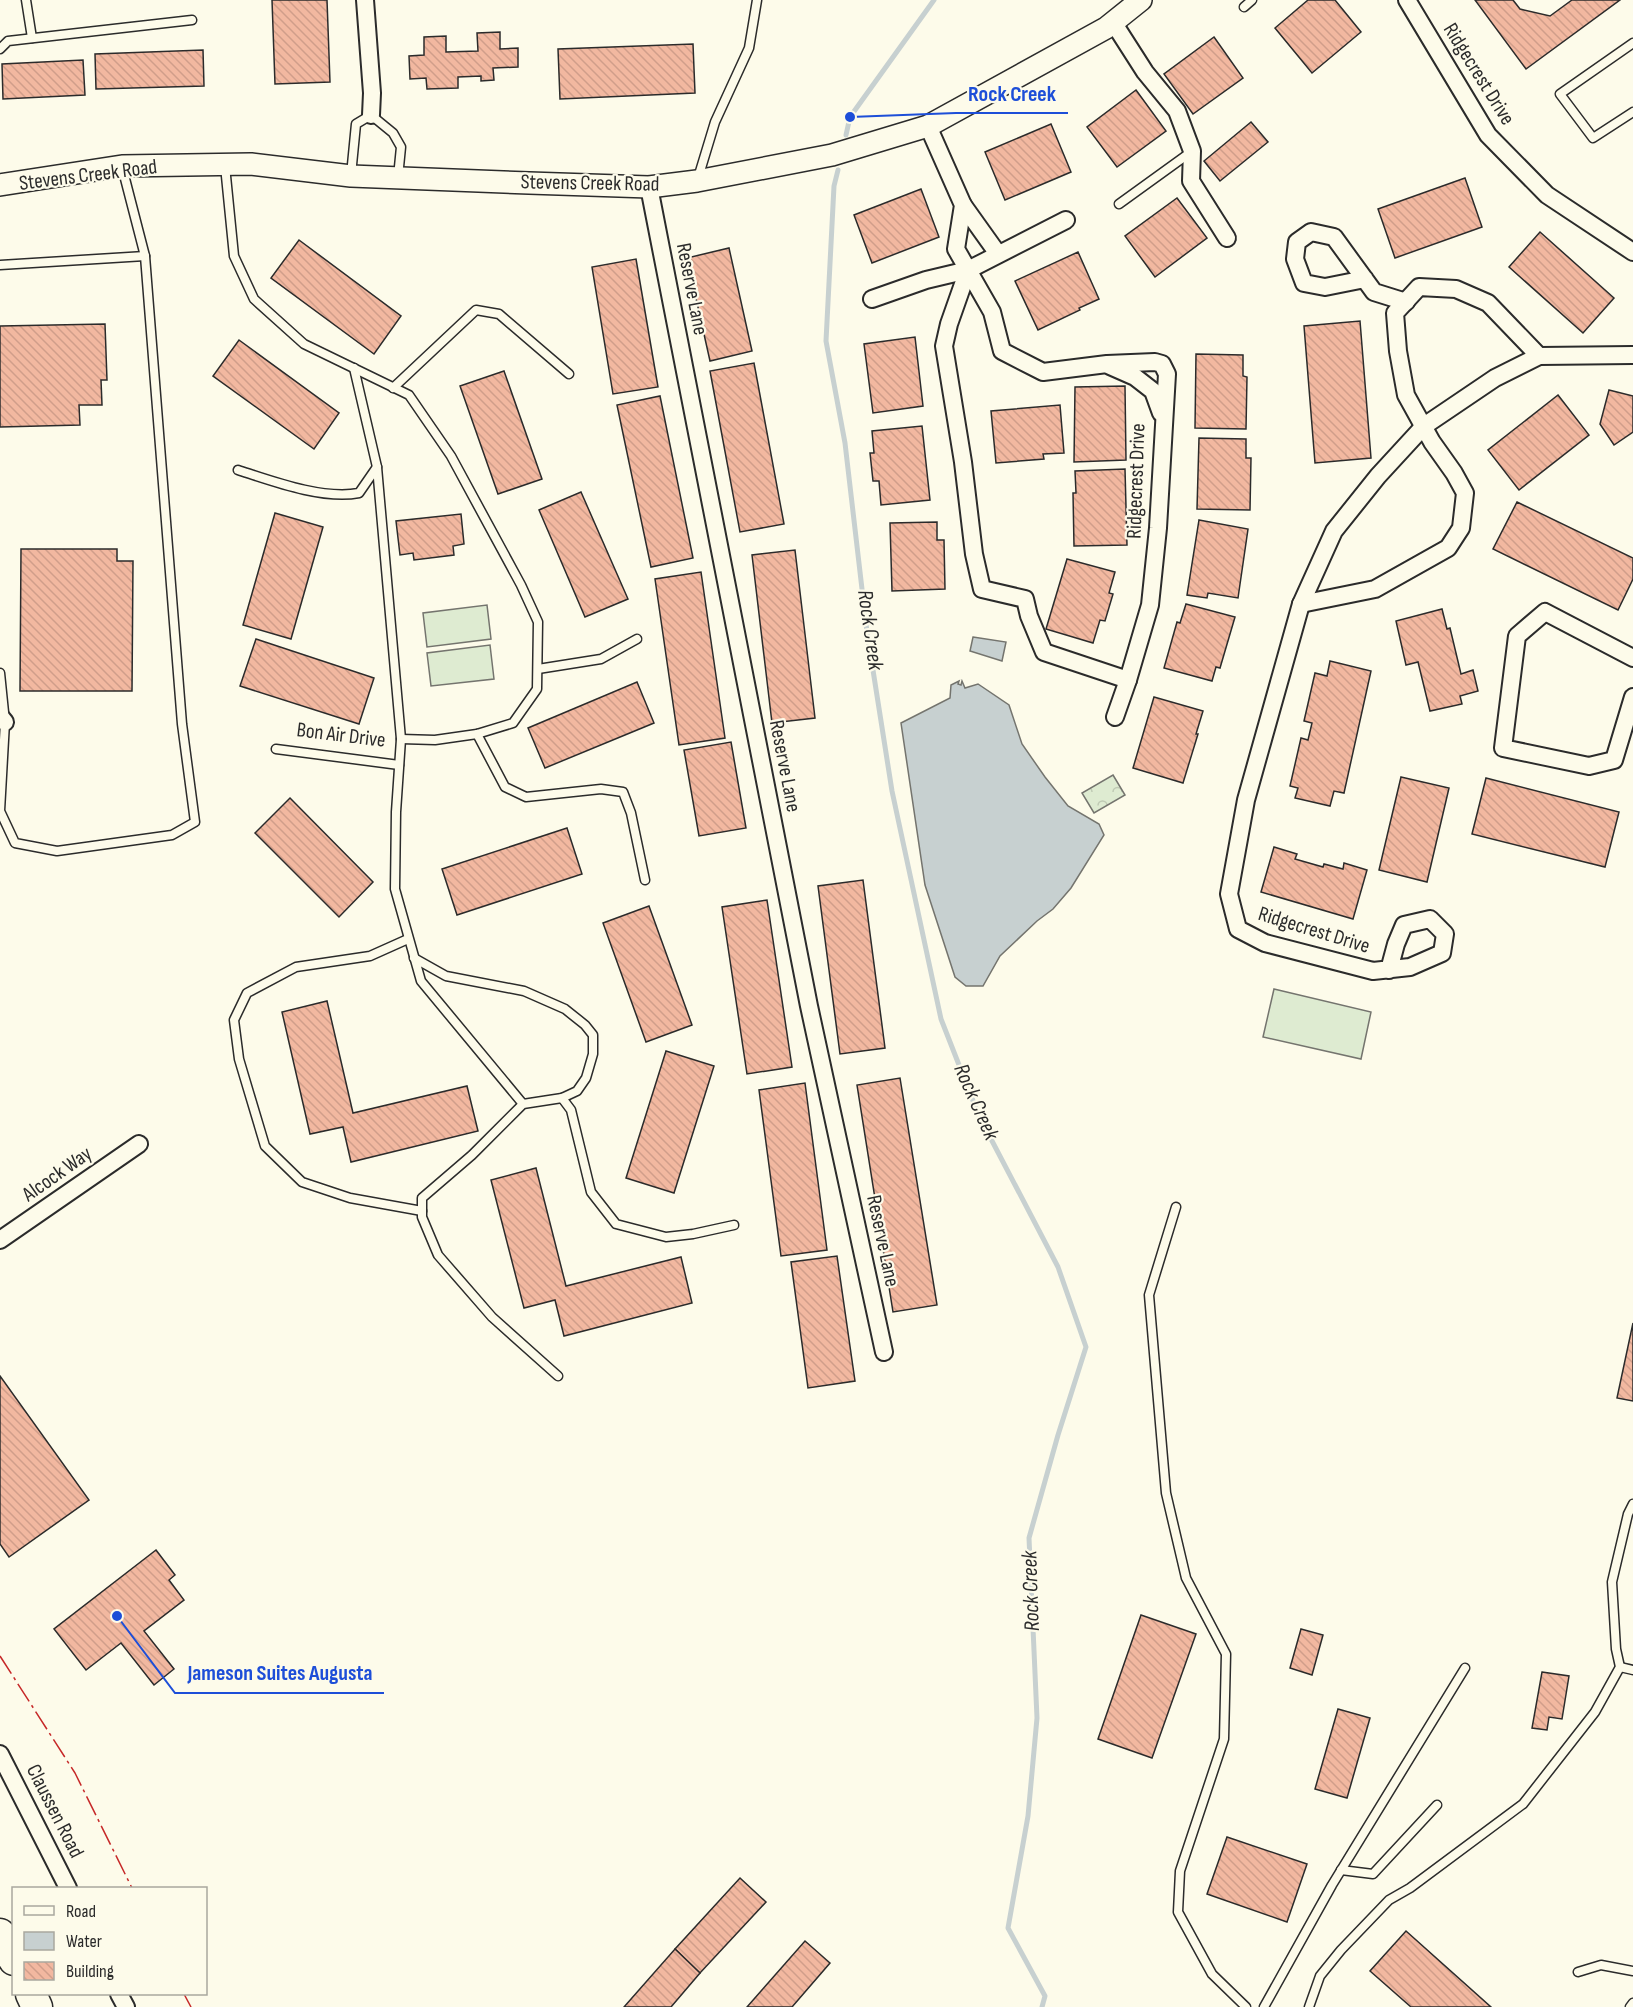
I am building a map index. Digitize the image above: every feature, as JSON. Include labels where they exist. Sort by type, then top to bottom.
[{"type":"highway","points":[[0,1934],[12,1956]]},
{"type":"street","points":[[365,0],[372,93],[371,115]]},
{"type":"street","name":"Stevens Creek Road","points":[[0,185],[122,166],[251,164],[351,176],[398,178],[649,187],[697,182],[832,155],[928,126],[1113,22],[1141,0]]},
{"type":"street","name":"Ridgecrest Drive","points":[[1407,0],[1488,135],[1547,195],[1633,252]]},
{"type":"street","points":[[1113,22],[1145,72],[1177,111],[1192,152],[1191,181],[1227,238]]},
{"type":"street","points":[[928,126],[963,205],[998,254]]},
{"type":"street","name":"Reserve Lane","points":[[649,187],[809,1006],[884,1352]]},
{"type":"street","points":[[963,205],[956,249],[992,312],[1002,351],[1043,372],[1107,364],[1155,362],[1162,364],[1167,374],[1163,419]]},
{"type":"street","points":[[872,299],[926,280],[968,270],[1066,220]]},
{"type":"street","points":[[968,270],[949,324],[944,346],[963,462],[974,554],[982,589],[1025,599],[1029,616],[1044,652],[1128,680]]},
{"type":"street","points":[[1365,279],[1374,292],[1406,302]]},
{"type":"street","points":[[1301,604],[1375,589],[1448,548],[1461,528],[1465,493],[1406,395],[1398,351],[1395,313],[1419,287],[1456,288],[1488,303],[1539,356]]},
{"type":"street","name":"Ridgecrest Drive","points":[[1389,970],[1373,971],[1264,943],[1238,929],[1229,894],[1246,800],[1301,604],[1334,531],[1378,476],[1424,426],[1495,378],[1539,356],[1633,355]]},
{"type":"street","name":"Ridgecrest Drive","points":[[1107,364],[1135,377],[1153,391],[1163,419],[1158,528],[1150,605],[1115,717]]},
{"type":"street","points":[[1633,658],[1545,612],[1517,636],[1503,748],[1589,766],[1614,760],[1633,697]]},
{"type":"street","name":"Alcock Way","points":[[0,1240],[139,1144]]},
{"type":"street","name":"Claussen Road","points":[[0,1754],[67,1887]]},
{"type":"lane","points":[[26,0],[32,38]]},
{"type":"lane","points":[[697,182],[715,122],[749,48],[757,0]]},
{"type":"lane","points":[[1244,7],[1252,0]]},
{"type":"lane","points":[[0,49],[8,41],[192,20]]},
{"type":"lane","points":[[1633,43],[1560,94],[1593,138],[1633,112]]},
{"type":"lane","points":[[351,176],[356,124],[371,115],[393,133],[401,147],[398,178]]},
{"type":"lane","points":[[1119,204],[1192,152]]},
{"type":"lane","points":[[225,165],[234,256],[254,299],[304,344],[409,395],[451,456],[521,585],[538,622],[537,688],[513,723],[477,734],[435,740],[401,740]]},
{"type":"lane","points":[[0,673],[3,719],[0,811],[15,843],[57,851],[172,835],[195,822],[182,724],[145,256],[122,166]]},
{"type":"lane","points":[[0,265],[145,256]]},
{"type":"lane","points":[[393,388],[476,310],[499,314],[569,374]]},
{"type":"lane","points":[[354,368],[377,467],[401,740],[395,889],[421,981],[523,1104]]},
{"type":"lane","points":[[238,470],[292,487],[347,495],[359,493],[377,467]]},
{"type":"lane","points":[[538,669],[601,660],[637,639]]},
{"type":"lane","points":[[477,734],[505,787],[526,797],[601,789],[623,792],[631,813],[645,880]]},
{"type":"lane","name":"Bon Air Drive","points":[[276,749],[399,765]]},
{"type":"lane","points":[[408,939],[370,956],[296,967],[247,993],[234,1020],[239,1059],[265,1146],[302,1182],[350,1198],[422,1211]]},
{"type":"lane","points":[[414,958],[446,976],[524,991],[565,1009],[585,1025],[593,1035],[593,1054],[586,1078],[577,1091],[562,1098],[523,1104],[472,1155],[422,1198],[422,1217],[438,1255],[460,1283],[492,1317],[558,1376]]},
{"type":"lane","points":[[562,1098],[572,1110],[591,1192],[616,1224],[666,1237],[735,1225]]},
{"type":"lane","points":[[1176,1207],[1149,1295],[1166,1493],[1186,1578],[1226,1654],[1224,1739],[1180,1871],[1178,1912],[1212,1974],[1246,2007]]},
{"type":"lane","points":[[1308,2007],[1320,1976],[1341,1950],[1389,1900],[1410,1888],[1523,1804],[1595,1712],[1620,1667],[1616,1650],[1612,1582],[1628,1514],[1633,1504]]},
{"type":"lane","points":[[1620,1667],[1633,1670]]},
{"type":"lane","points":[[1264,2007],[1341,1870],[1465,1668]]},
{"type":"lane","points":[[1341,1870],[1373,1874],[1437,1805]]},
{"type":"lane","points":[[1578,1972],[1601,1965],[1633,1971]]},
{"type":"lane","points":[[1630,2007],[1633,2003]]},
{"type":"green space","points":[[487,605],[491,639],[427,647],[423,613]]},
{"type":"green space","points":[[490,645],[494,679],[431,686],[427,653]]},
{"type":"green space","points":[[1113,775],[1125,795],[1094,813],[1082,793]]},
{"type":"green space","points":[[1274,989],[1371,1012],[1361,1059],[1263,1037]]},
{"type":"water","points":[[973,637],[1006,642],[1002,661],[970,651]]},
{"type":"water","points":[[959,681],[958,684],[961,685],[962,681],[965,688],[978,684],[1009,705],[1022,744],[1045,777],[1068,806],[1099,824],[1104,835],[1071,888],[1053,909],[1000,956],[983,986],[966,986],[955,977],[925,885],[901,723],[950,698],[951,685]]},
{"type":"building","points":[[272,0],[327,0],[330,82],[275,84]]},
{"type":"building","points":[[1308,0],[1335,0],[1361,32],[1312,73],[1275,28]]},
{"type":"building","points":[[1475,0],[1513,0],[1520,9],[1550,16],[1572,0],[1620,0],[1526,69]]},
{"type":"building","points":[[500,32],[500,49],[518,48],[518,67],[493,68],[494,80],[481,81],[481,76],[458,77],[458,88],[427,89],[426,78],[410,79],[409,56],[424,55],[424,37],[446,36],[446,52],[478,51],[477,33]]},
{"type":"building","points":[[1214,37],[1243,78],[1193,114],[1164,74]]},
{"type":"building","points":[[693,44],[695,93],[560,99],[558,49]]},
{"type":"building","points":[[203,50],[204,86],[96,89],[95,54]]},
{"type":"building","points":[[83,60],[85,95],[3,99],[2,64]]},
{"type":"building","points":[[1136,90],[1166,131],[1117,167],[1087,127]]},
{"type":"building","points":[[1251,122],[1268,142],[1220,181],[1204,161]]},
{"type":"building","points":[[1051,124],[1071,172],[1005,200],[985,152]]},
{"type":"building","points":[[1465,178],[1482,227],[1395,258],[1378,209]]},
{"type":"building","points":[[921,189],[939,237],[872,263],[854,215]]},
{"type":"building","points":[[1177,198],[1207,238],[1155,277],[1125,236]]},
{"type":"building","points":[[1540,232],[1614,298],[1583,333],[1509,267]]},
{"type":"building","points":[[299,240],[401,316],[374,354],[271,278]]},
{"type":"building","points":[[729,248],[752,351],[710,361],[687,258]]},
{"type":"building","points":[[1078,252],[1099,299],[1038,330],[1015,281]]},
{"type":"building","points":[[636,259],[658,387],[613,394],[592,267]]},
{"type":"building","points":[[1360,321],[1371,458],[1315,463],[1304,326]]},
{"type":"building","points":[[105,324],[107,380],[101,380],[102,405],[79,405],[80,425],[0,427],[0,326]]},
{"type":"building","points":[[915,337],[923,406],[873,413],[864,344]]},
{"type":"building","points":[[239,340],[339,413],[314,449],[213,376]]},
{"type":"building","points":[[1196,354],[1243,355],[1243,376],[1247,377],[1246,429],[1195,428]]},
{"type":"building","points":[[754,363],[784,524],[740,532],[710,371]]},
{"type":"building","points":[[504,371],[542,479],[498,494],[460,386]]},
{"type":"building","points":[[1125,386],[1126,460],[1074,462],[1075,387]]},
{"type":"building","points":[[1609,390],[1633,396],[1633,432],[1614,445],[1600,424]]},
{"type":"building","points":[[1558,395],[1589,435],[1519,490],[1488,450]]},
{"type":"building","points":[[660,396],[693,558],[651,567],[617,405]]},
{"type":"building","points":[[1060,405],[1064,453],[1043,454],[1044,459],[996,463],[991,411]]},
{"type":"building","points":[[922,426],[930,500],[881,505],[879,481],[873,481],[870,453],[874,453],[872,431]]},
{"type":"building","points":[[1199,438],[1246,439],[1246,458],[1251,458],[1250,510],[1197,509]]},
{"type":"building","points":[[1125,469],[1127,545],[1074,546],[1075,471]]},
{"type":"building","points":[[581,492],[628,599],[585,617],[539,510]]},
{"type":"building","points":[[1517,502],[1633,558],[1633,579],[1618,610],[1493,549]]},
{"type":"building","points":[[275,513],[323,527],[291,639],[243,625]]},
{"type":"building","points":[[461,514],[464,544],[453,546],[454,555],[414,560],[413,553],[400,555],[396,521]]},
{"type":"building","points":[[1199,520],[1248,529],[1238,598],[1208,593],[1207,598],[1187,595]]},
{"type":"building","points":[[937,522],[937,540],[944,540],[945,589],[892,591],[890,523]]},
{"type":"building","points":[[21,549],[117,549],[117,561],[133,561],[132,691],[20,691]]},
{"type":"building","points":[[795,550],[815,718],[772,723],[752,555]]},
{"type":"building","points":[[1067,559],[1115,572],[1109,593],[1113,594],[1105,621],[1100,620],[1093,643],[1046,629]]},
{"type":"building","points":[[701,572],[725,738],[679,745],[655,579]]},
{"type":"building","points":[[1186,604],[1235,617],[1220,668],[1216,667],[1212,681],[1164,668],[1177,622],[1180,623]]},
{"type":"building","points":[[1442,609],[1447,629],[1450,628],[1461,674],[1473,670],[1478,691],[1460,696],[1462,704],[1430,711],[1418,662],[1406,665],[1396,621]]},
{"type":"building","points":[[256,639],[374,678],[359,724],[240,686]]},
{"type":"building","points":[[1330,661],[1371,671],[1344,793],[1334,791],[1330,806],[1295,798],[1298,788],[1290,786],[1301,738],[1308,740],[1312,723],[1304,721],[1315,673],[1327,676]]},
{"type":"building","points":[[637,682],[654,723],[545,768],[528,728]]},
{"type":"building","points":[[1154,697],[1203,711],[1183,783],[1133,768]]},
{"type":"building","points":[[731,742],[746,828],[699,836],[684,750]]},
{"type":"building","points":[[1401,777],[1449,788],[1427,882],[1379,870]]},
{"type":"building","points":[[1486,778],[1619,812],[1605,867],[1472,834]]},
{"type":"building","points":[[290,798],[373,882],[339,917],[255,833]]},
{"type":"building","points":[[567,828],[582,874],[457,915],[442,869]]},
{"type":"building","points":[[1274,847],[1297,854],[1295,859],[1323,867],[1324,864],[1343,869],[1344,863],[1367,870],[1353,919],[1261,892]]},
{"type":"building","points":[[863,880],[885,1048],[840,1054],[818,886]]},
{"type":"building","points":[[767,900],[792,1067],[747,1074],[722,907]]},
{"type":"building","points":[[649,906],[692,1025],[646,1042],[603,923]]},
{"type":"building","points":[[327,1001],[353,1113],[467,1086],[478,1131],[351,1162],[343,1127],[310,1134],[282,1012]]},
{"type":"building","points":[[666,1051],[714,1066],[674,1193],[626,1178]]},
{"type":"building","points":[[900,1078],[937,1305],[893,1312],[857,1085]]},
{"type":"building","points":[[805,1083],[827,1250],[781,1256],[759,1090]]},
{"type":"building","points":[[536,1168],[566,1286],[681,1257],[692,1303],[564,1336],[555,1300],[524,1308],[491,1180]]},
{"type":"building","points":[[837,1256],[855,1381],[808,1388],[791,1262]]},
{"type":"building","points":[[1633,1323],[1633,1401],[1617,1398]]},
{"type":"building","points":[[0,1376],[89,1500],[9,1557],[0,1544]]},
{"type":"building","points":[[156,1550],[175,1575],[169,1580],[184,1600],[144,1631],[174,1669],[154,1685],[121,1643],[86,1670],[54,1629]]},
{"type":"building","points":[[1141,1615],[1196,1634],[1152,1758],[1098,1739]]},
{"type":"building","points":[[1301,1629],[1323,1635],[1312,1675],[1290,1668]]},
{"type":"building","points":[[1542,1672],[1569,1676],[1562,1719],[1549,1717],[1547,1730],[1532,1728]]},
{"type":"building","points":[[1338,1709],[1370,1718],[1347,1798],[1315,1789]]},
{"type":"building","points":[[1227,1837],[1307,1864],[1287,1922],[1207,1894]]},
{"type":"building","points":[[740,1878],[766,1902],[700,1973],[675,1949]]},
{"type":"building","points":[[1406,1931],[1491,2007],[1411,2007],[1370,1971]]},
{"type":"building","points":[[805,1941],[830,1963],[792,2007],[747,2007]]},
{"type":"building","points":[[675,1949],[700,1973],[671,2007],[624,2007]]},
{"type":"waterway","name":"Rock Creek","points":[[846,135],[850,117],[934,0]]},
{"type":"waterway","name":"Rock Creek","points":[[838,170],[834,186],[826,341],[845,443],[867,632],[892,791],[941,1019],[979,1116],[1058,1267],[1086,1347],[1029,1538],[1037,1718],[1028,1816],[1008,1928],[1045,1996],[1042,2007]]},
{"type":"power","points":[[0,1656],[75,1773],[132,1887]]},
{"type":"power","points":[[185,1995],[191,2007]]},
{"type":"place","name":"Rock Creek","points":[[850,117]]},
{"type":"place","name":"Jameson Suites Augusta","points":[[117,1616]]}]
